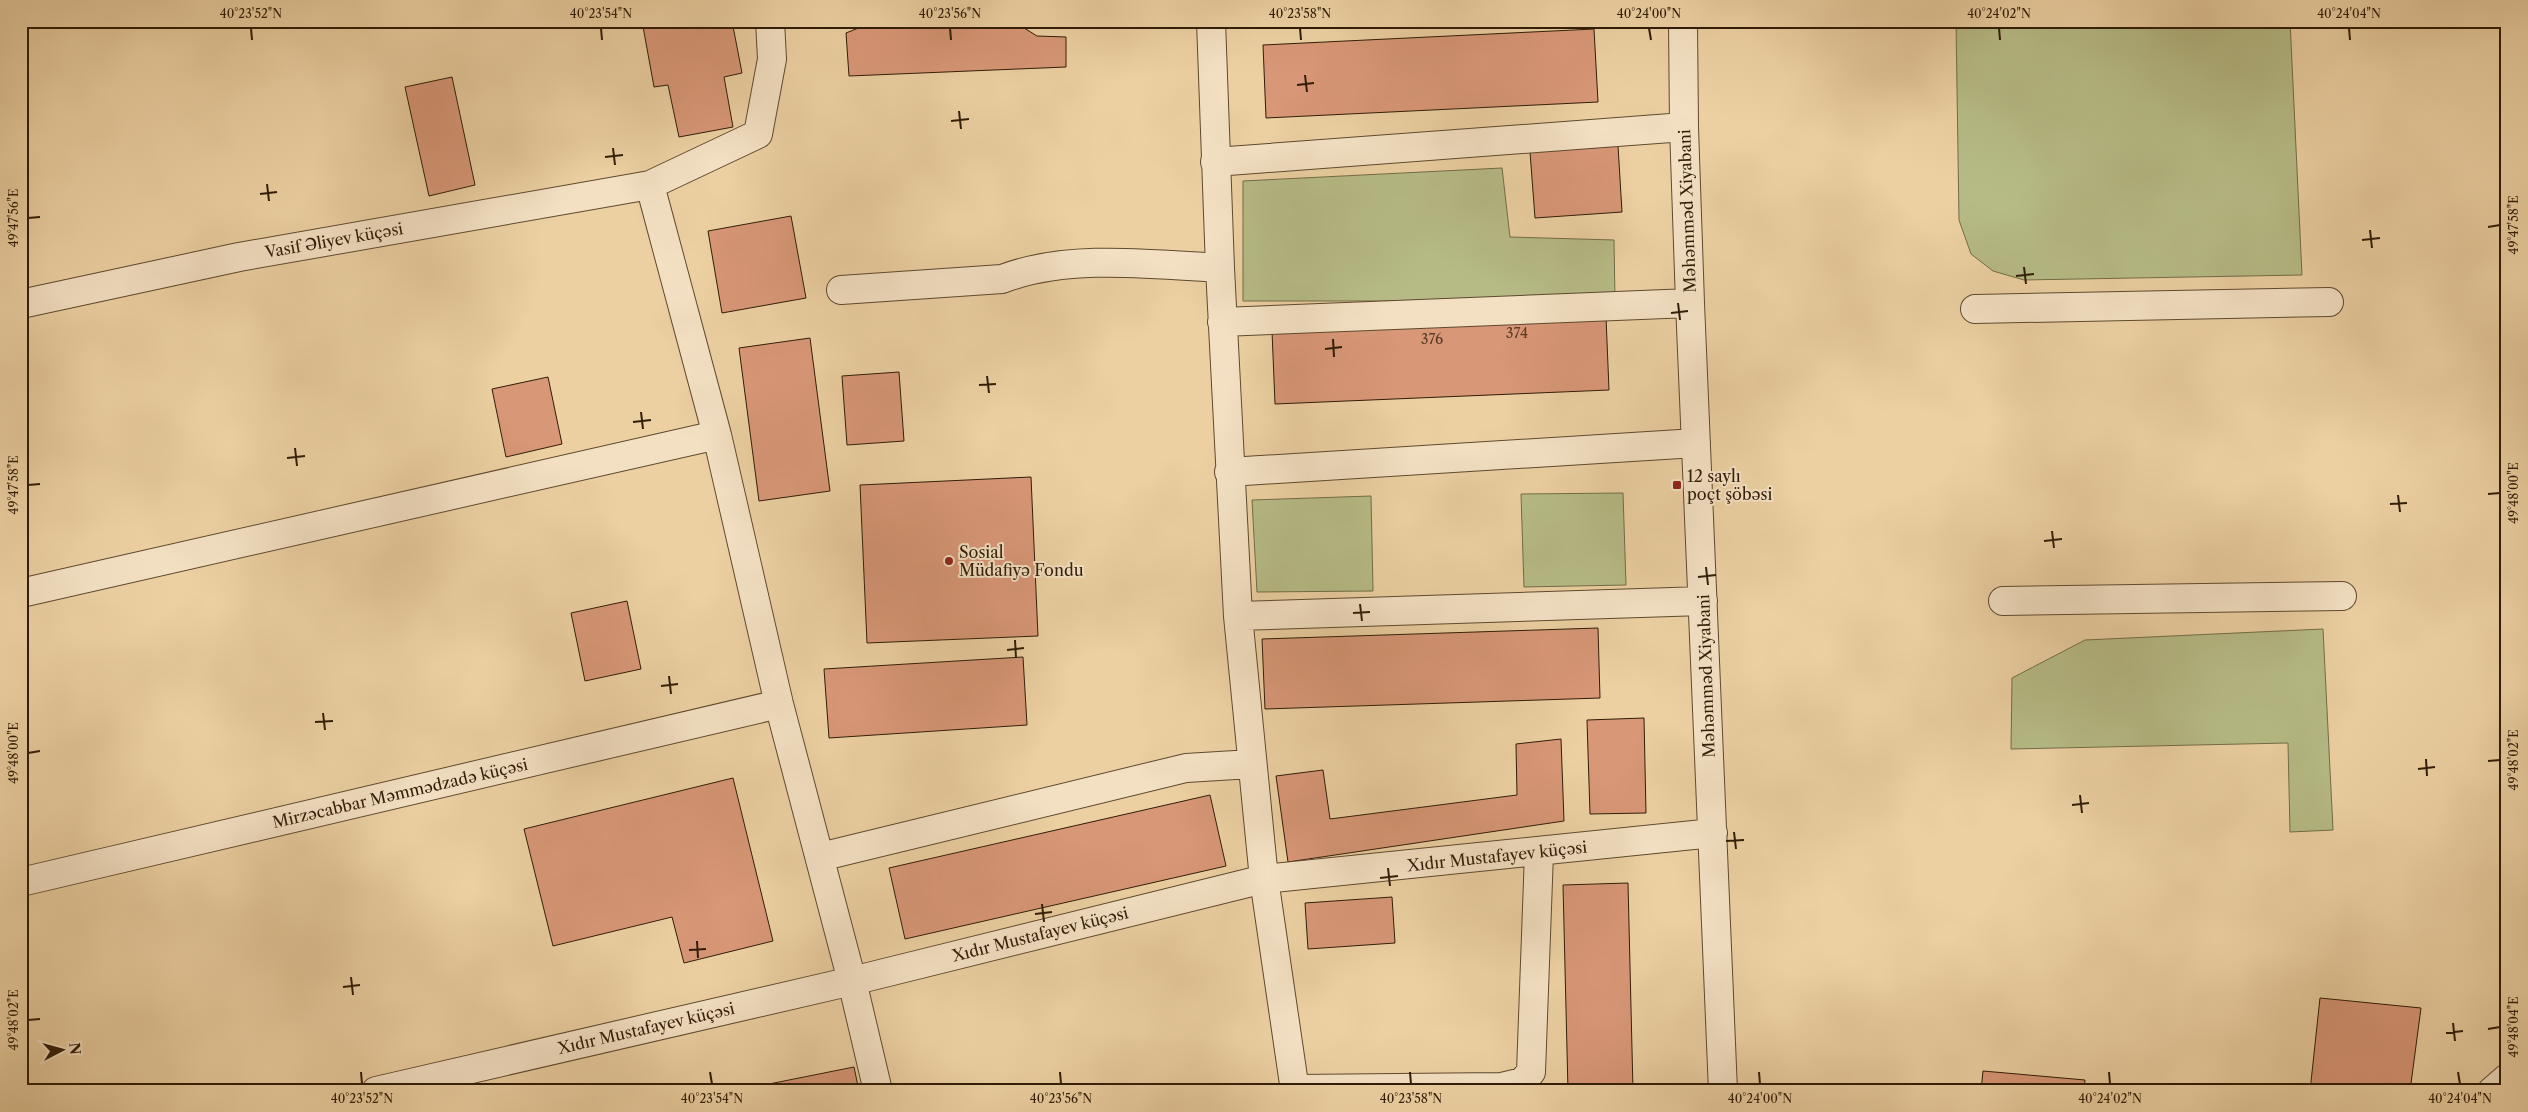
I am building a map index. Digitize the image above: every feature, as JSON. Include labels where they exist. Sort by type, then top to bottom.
[{"type":"street","name":"Vasif Əliyev küçəsi","points":[[21,304],[239,256],[650,186],[758,134],[772,58],[770,21]]},
{"type":"street","points":[[1211,21],[1222,322],[1238,616],[1264,879],[1295,1090],[1501,1087],[1522,1082],[1531,1072],[1539,853]]},
{"type":"street","name":"Məhəmməd Xiyabani","points":[[1683,21],[1684,127],[1690,303],[1723,1091]]},
{"type":"street","points":[[1215,162],[1684,127]]},
{"type":"street","points":[[650,186],[717,435],[779,704],[852,981],[878,1091]]},
{"type":"street","points":[[841,290],[1002,279],[1021,272],[1085,264],[1140,263],[1220,268]]},
{"type":"street","points":[[1975,309],[2329,302]]},
{"type":"street","points":[[1222,322],[1690,303]]},
{"type":"street","points":[[21,593],[717,435]]},
{"type":"street","points":[[1229,472],[1696,443]]},
{"type":"street","points":[[2003,601],[2342,596]]},
{"type":"street","points":[[1238,616],[1703,601]]},
{"type":"street","name":"Mirzəcabbar Məmmədzadə küçəsi","points":[[21,882],[779,704]]},
{"type":"street","points":[[820,856],[1186,768],[1252,764]]},
{"type":"street","name":"Xıdır Mustafayev küçəsi","points":[[376,1091],[852,981],[1264,879],[1539,853],[1713,833]]},
{"type":"street","points":[[2492,1091],[2507,1078]]},
{"type":"green space","points":[[1956,21],[2290,21],[2302,275],[2024,280],[1993,271],[1971,254],[1959,220]]},
{"type":"green space","points":[[1502,168],[1510,237],[1614,240],[1615,301],[1243,301],[1243,181]]},
{"type":"green space","points":[[1623,493],[1626,585],[1524,587],[1521,494]]},
{"type":"green space","points":[[1371,496],[1373,591],[1257,592],[1252,500]]},
{"type":"green space","points":[[2323,629],[2333,830],[2290,832],[2288,743],[2011,749],[2012,678],[2085,640]]},
{"type":"building","points":[[642,21],[732,21],[742,73],[724,77],[733,127],[679,137],[668,85],[654,87]]},
{"type":"building","points":[[876,21],[1013,21],[1037,36],[1066,37],[1066,67],[849,76],[846,33]]},
{"type":"building","points":[[1594,29],[1598,102],[1266,118],[1263,45]]},
{"type":"building","points":[[452,77],[475,185],[429,196],[405,87]]},
{"type":"building","points":[[1618,146],[1622,212],[1535,218],[1530,152]]},
{"type":"building","points":[[791,216],[806,298],[722,313],[708,231]]},
{"type":"building","points":[[1606,317],[1609,390],[1275,404],[1272,331]]},
{"type":"building","points":[[810,338],[830,491],[759,501],[739,348]]},
{"type":"building","points":[[899,372],[904,441],[847,445],[842,376]]},
{"type":"building","points":[[548,377],[562,444],[506,457],[492,389]]},
{"type":"building","name":"Sosial Müdafiyə Fondu","points":[[1031,477],[1038,636],[867,643],[860,485]]},
{"type":"building","points":[[627,601],[641,669],[585,681],[571,613]]},
{"type":"building","points":[[1598,628],[1600,698],[1265,709],[1262,639]]},
{"type":"building","points":[[1023,657],[1027,725],[829,738],[824,669]]},
{"type":"building","points":[[1644,718],[1646,813],[1590,814],[1587,720]]},
{"type":"building","points":[[1561,739],[1564,821],[1288,862],[1276,776],[1323,770],[1330,819],[1517,795],[1516,744]]},
{"type":"building","points":[[733,778],[773,941],[684,963],[672,917],[553,946],[524,829]]},
{"type":"building","points":[[1210,795],[1226,866],[905,939],[889,868]]},
{"type":"building","points":[[1628,883],[1633,1091],[1568,1091],[1563,885]]},
{"type":"building","points":[[1392,897],[1395,943],[1308,949],[1305,903]]},
{"type":"building","points":[[2320,998],[2421,1008],[2410,1091],[2310,1091]]},
{"type":"building","points":[[854,1067],[859,1091],[734,1091]]},
{"type":"building","points":[[1983,1071],[2085,1080],[2084,1091],[1981,1091]]},
{"type":"place","name":"12 saylı poçt şöbəsi","points":[[1677,485]]},
{"type":"place","name":"Sosial Müdafiyə Fondu","points":[[949,561]]}]
